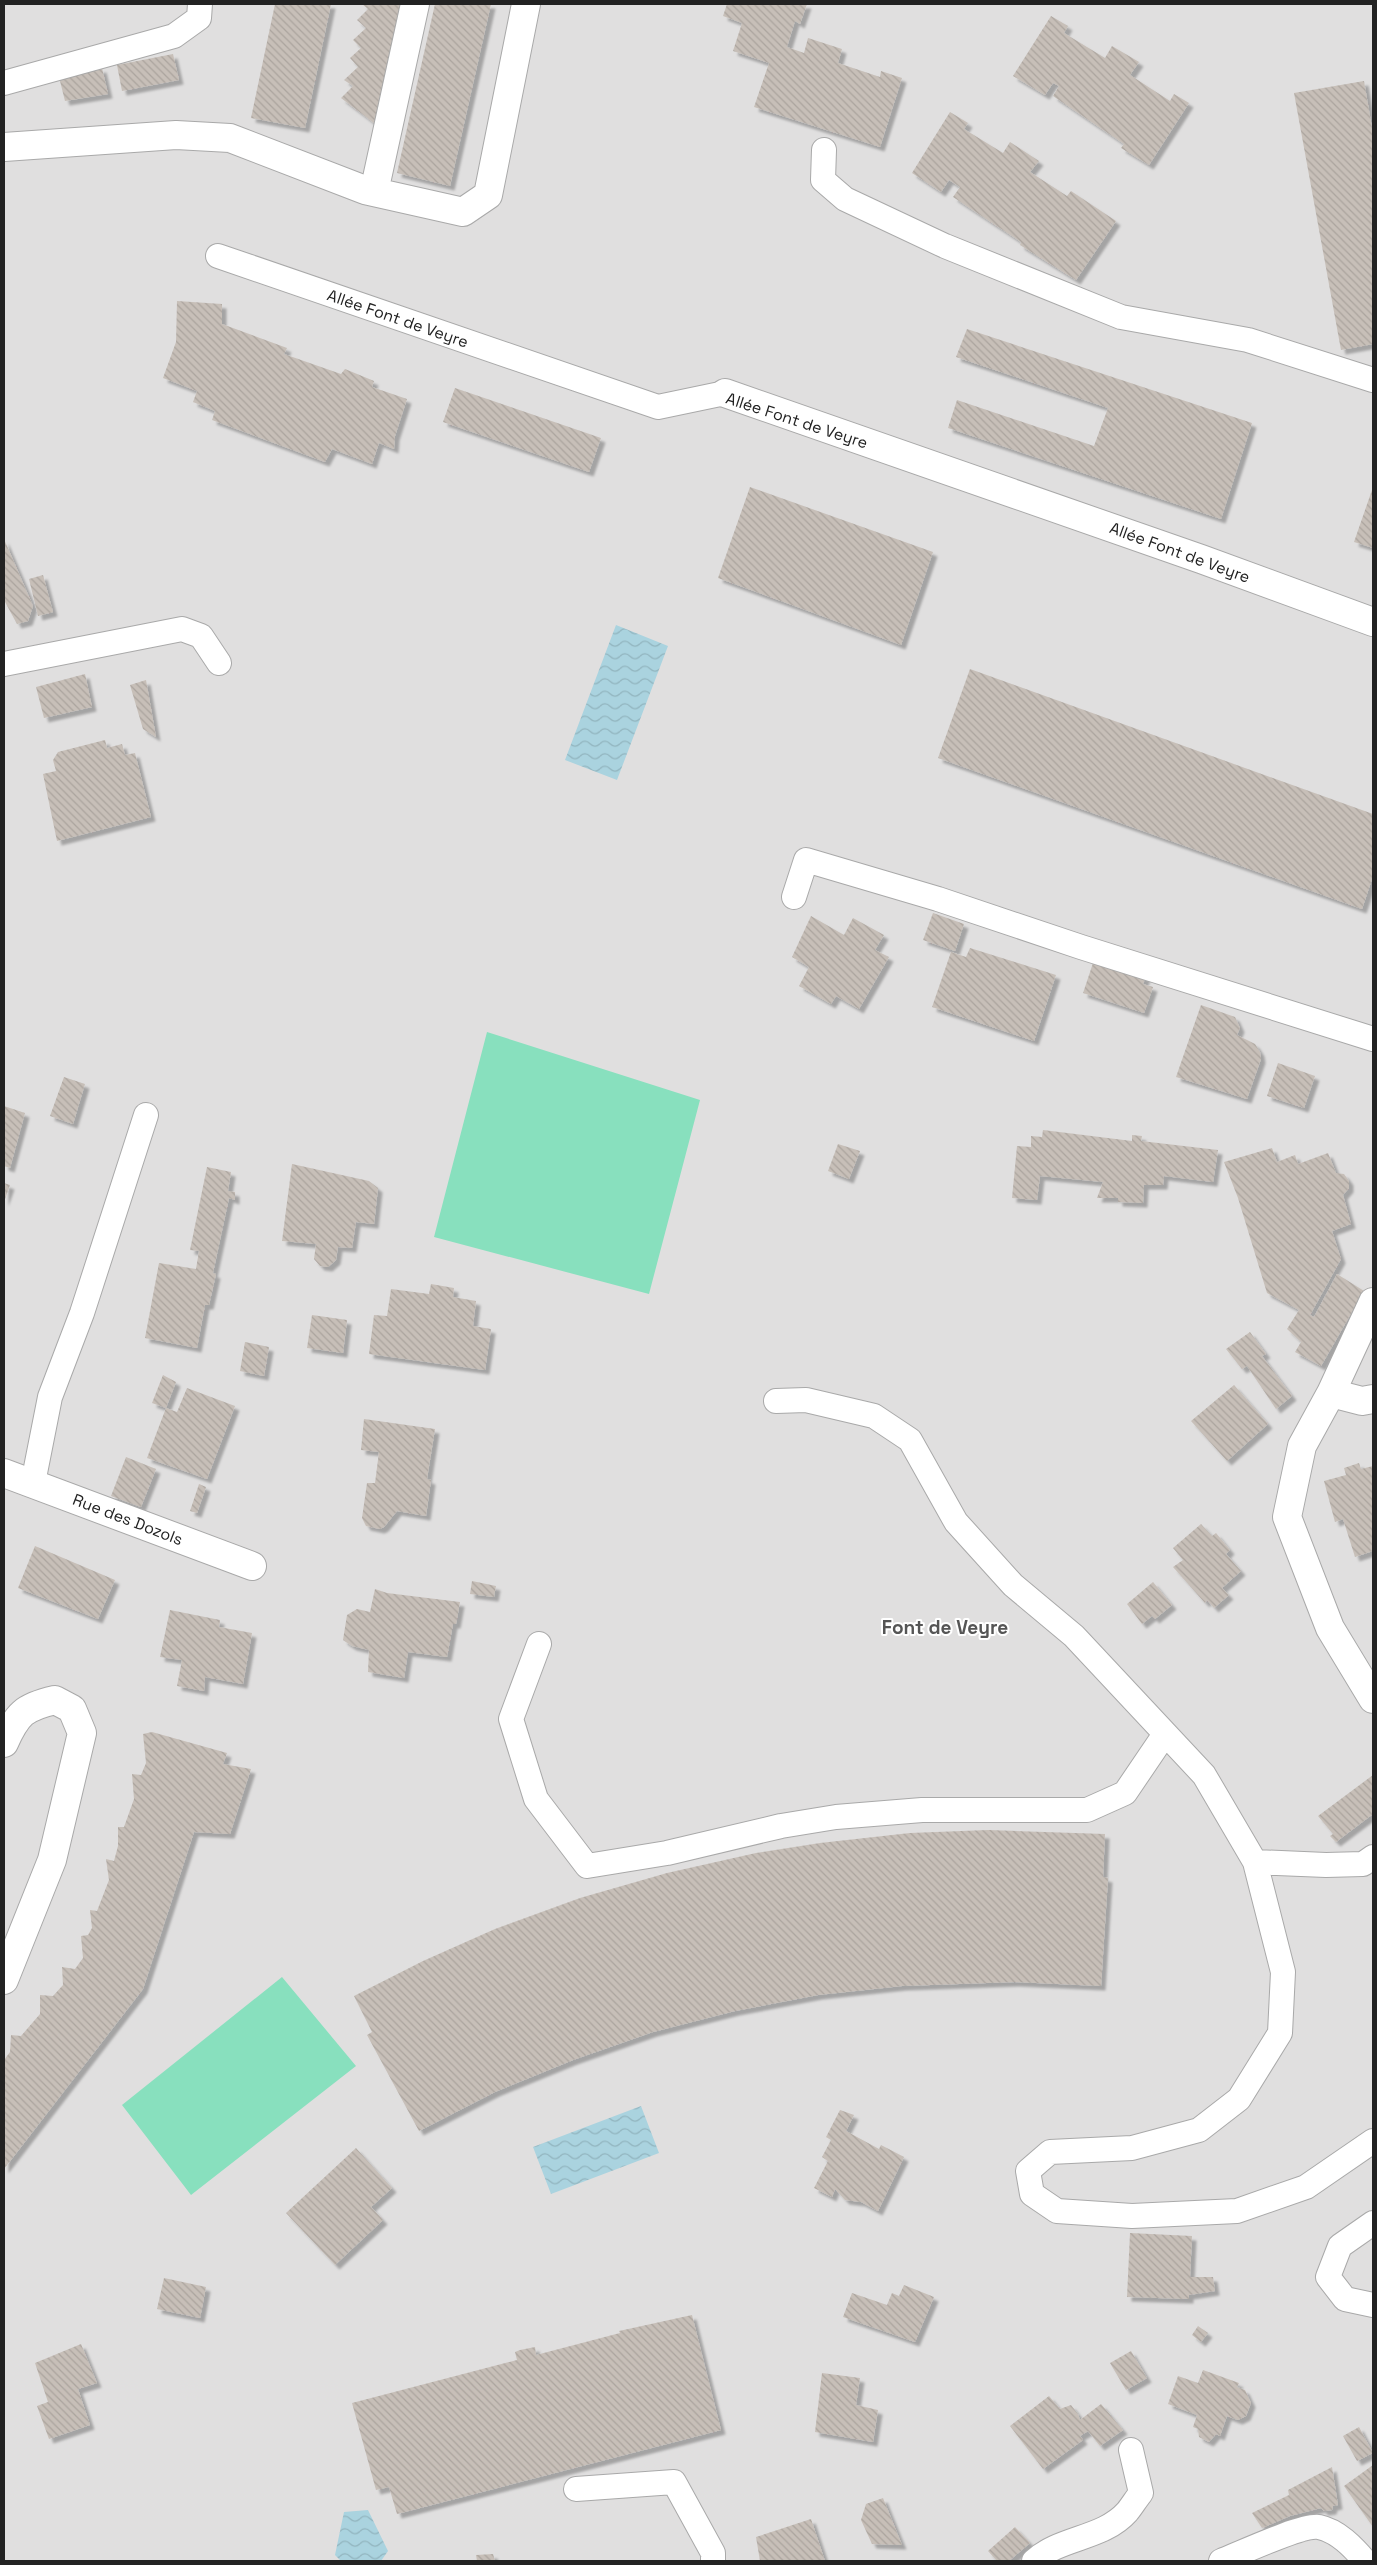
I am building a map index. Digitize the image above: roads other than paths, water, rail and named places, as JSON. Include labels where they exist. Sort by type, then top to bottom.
[{"type":"street","points":[[374,192],[415,4]]},
{"type":"street","points":[[4,147],[176,135],[230,138],[374,192],[463,212],[488,194],[526,4]]},
{"type":"street","name":"Allée Font de Veyre","points":[[725,393],[1201,559],[1373,622]]},
{"type":"street","points":[[1373,1302],[1331,1393],[1302,1446],[1286,1517],[1330,1628],[1373,1699]]},
{"type":"street","points":[[1331,1393],[1362,1401],[1373,1399]]},
{"type":"street","name":"Rue des Dozols","points":[[4,1473],[252,1566]]},
{"type":"street","points":[[4,1743],[13,1723],[32,1705],[55,1700],[72,1709],[82,1734],[52,1860],[4,1980]]},
{"type":"lane","points":[[4,83],[174,36],[199,18],[200,4]]},
{"type":"lane","points":[[824,150],[823,180],[845,200],[945,246],[1122,317],[1248,340],[1373,380]]},
{"type":"lane","name":"Allée Font de Veyre","points":[[218,256],[658,407],[725,393]]},
{"type":"lane","points":[[4,664],[182,629],[201,636],[219,663]]},
{"type":"lane","points":[[794,897],[806,860],[938,899],[1100,953],[1373,1039]]},
{"type":"lane","points":[[34,1483],[50,1397],[82,1313],[146,1115]]},
{"type":"lane","points":[[776,1402],[806,1400],[874,1416],[910,1440],[956,1522],[1013,1586],[1074,1636],[1204,1775],[1255,1862],[1283,1972],[1280,2033],[1239,2099],[1199,2130],[1132,2148],[1050,2152],[1028,2171],[1032,2194],[1057,2211],[1132,2216],[1237,2211],[1306,2187],[1373,2141]]},
{"type":"lane","points":[[538,1644],[511,1719],[536,1799],[587,1866],[668,1853],[781,1826],[836,1817],[922,1810],[1087,1810],[1125,1793],[1165,1734]]},
{"type":"lane","points":[[1255,1862],[1362,1864],[1373,1857]]},
{"type":"lane","points":[[1373,2223],[1340,2246],[1328,2277],[1345,2298],[1373,2305]]},
{"type":"lane","points":[[1034,2561],[1042,2554],[1071,2540],[1103,2529],[1126,2513],[1141,2493],[1131,2450]]},
{"type":"lane","points":[[576,2489],[674,2482],[713,2553],[713,2561]]},
{"type":"lane","points":[[1221,2561],[1279,2537],[1318,2526],[1337,2534],[1365,2561]]},
{"type":"water","points":[[616,625],[668,646],[617,780],[565,760]]},
{"type":"water","points":[[641,2106],[659,2153],[551,2194],[533,2147]]},
{"type":"water","points":[[368,2510],[388,2551],[381,2561],[341,2561],[335,2555],[344,2512]]},
{"type":"district","name":"Font de Veyre","points":[[945,1627]]}]
